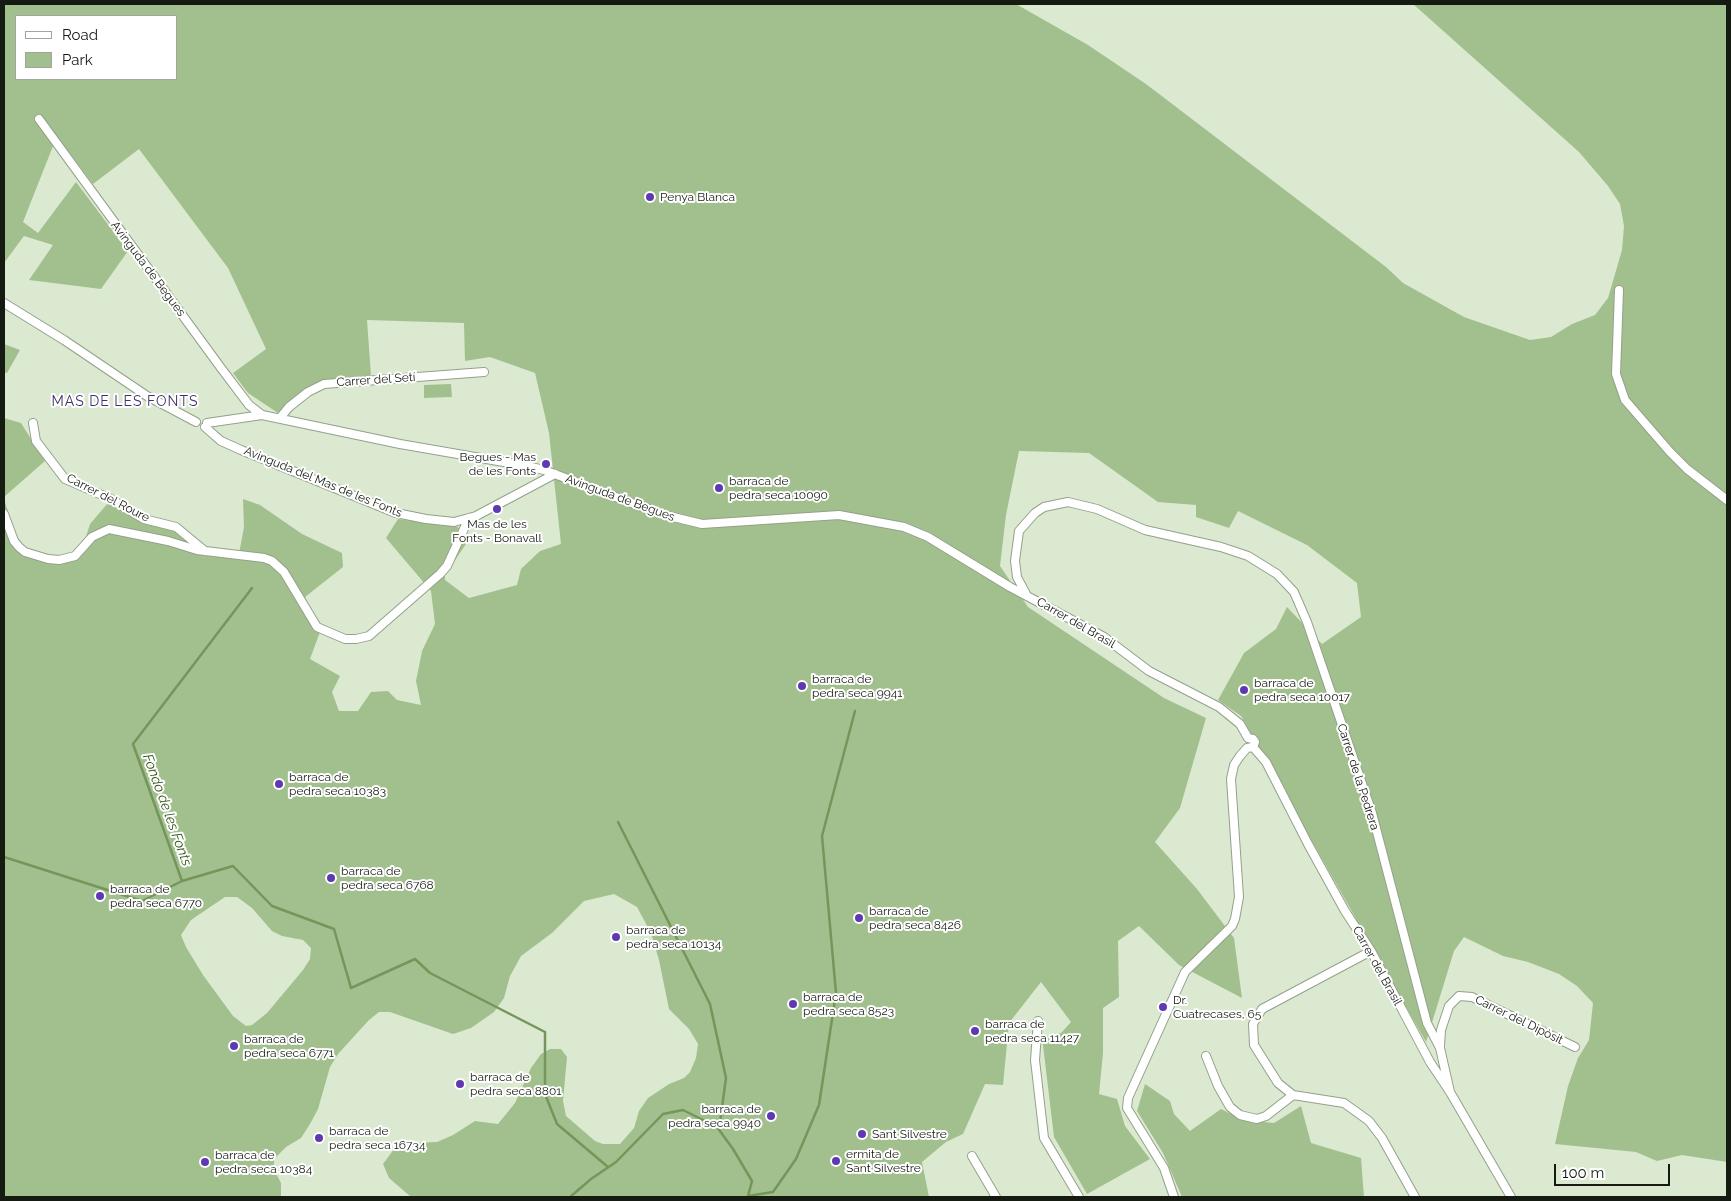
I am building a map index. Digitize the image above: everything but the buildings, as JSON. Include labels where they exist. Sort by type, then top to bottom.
[{"type":"street","name":"Avinguda de Begues","points":[[39,119],[221,368],[250,405],[262,415]]},
{"type":"street","points":[[1619,290],[1616,374],[1626,400],[1687,469],[1727,500]]},
{"type":"street","name":"Avinguda del Mas de les Fonts","points":[[4,303],[64,340],[147,396],[196,422],[198,428],[206,425],[221,440],[241,450],[396,513],[454,522],[469,518],[555,474]]},
{"type":"street","name":"Carrer del Setí","points":[[280,418],[308,392],[324,384],[484,372]]},
{"type":"street","name":"Avinguda de Begues","points":[[206,425],[262,415],[346,433],[527,466],[555,474],[661,514],[702,524],[839,515],[904,527],[928,537],[984,572],[1026,594]]},
{"type":"street","name":"Carrer del Roure","points":[[33,423],[36,441],[65,479],[109,498],[144,519],[176,527],[204,551]]},
{"type":"street","name":"Carrer de la Pedrera","points":[[1026,594],[1017,577],[1015,560],[1019,531],[1034,513],[1044,507],[1068,502],[1097,508],[1145,530],[1221,547],[1248,556],[1277,574],[1294,592],[1308,622],[1372,813],[1427,1023],[1440,1048],[1450,1092]]},
{"type":"street","points":[[4,514],[14,541],[19,547],[31,555],[48,559],[59,560],[75,556],[92,537],[109,529],[120,530],[204,551],[250,555],[272,561],[284,572],[317,628],[344,639],[369,636],[440,574],[451,559],[469,518]]},
{"type":"street","name":"Carrer del Brasil","points":[[1026,594],[1104,636],[1149,671],[1219,707],[1240,724],[1248,738],[1255,741],[1250,747],[1266,762],[1292,809],[1308,844],[1346,911],[1372,951],[1430,1062],[1450,1092],[1511,1197]]},
{"type":"street","points":[[1174,1197],[1164,1168],[1127,1108],[1128,1098],[1184,972],[1232,926],[1238,910],[1231,779],[1234,765],[1250,747]]},
{"type":"street","points":[[1372,951],[1269,1004],[1256,1016],[1253,1024],[1254,1045],[1278,1083],[1293,1095],[1344,1103],[1369,1121],[1382,1138],[1415,1197]]},
{"type":"street","name":"Carrer del Dipòsit","points":[[1440,1048],[1441,1030],[1449,1006],[1459,996],[1472,997],[1575,1047]]},
{"type":"street","points":[[1038,1021],[1035,1060],[1044,1138],[1079,1197]]},
{"type":"street","points":[[1206,1056],[1218,1086],[1230,1107],[1240,1115],[1257,1119],[1266,1116],[1293,1095]]},
{"type":"street","points":[[972,1156],[996,1197]]},
{"type":"green space","points":[[4,4],[1016,4],[1088,45],[1146,84],[1386,267],[1403,283],[1464,317],[1530,340],[1551,337],[1572,324],[1595,315],[1608,298],[1622,250],[1624,226],[1620,204],[1608,186],[1579,152],[1413,4],[1727,4],[1727,1162],[1682,1155],[1657,1161],[1636,1152],[1555,1144],[1568,1086],[1578,1058],[1589,1040],[1593,1003],[1577,986],[1559,974],[1528,962],[1503,956],[1464,937],[1454,951],[1426,1042],[1241,716],[1218,700],[1244,653],[1276,629],[1287,607],[1322,644],[1361,617],[1357,583],[1307,545],[1238,511],[1229,528],[1196,517],[1196,505],[1158,502],[1089,453],[1019,451],[1006,515],[1000,566],[1028,607],[1164,698],[1206,718],[1180,808],[1155,842],[1197,889],[1234,938],[1242,998],[1179,965],[1139,926],[1118,941],[1119,997],[1103,1008],[1103,1053],[1099,1094],[1117,1099],[1125,1126],[1150,1159],[1087,1194],[1054,1137],[1042,1037],[1061,1033],[1071,1022],[1041,982],[1009,1023],[1003,1085],[985,1084],[963,1134],[946,1142],[922,1162],[929,1197],[411,1197],[389,1178],[383,1164],[400,1141],[410,1143],[437,1142],[453,1135],[475,1121],[498,1124],[515,1103],[531,1068],[541,1054],[550,1049],[561,1049],[567,1057],[563,1101],[566,1116],[595,1141],[603,1144],[620,1144],[634,1128],[639,1111],[648,1098],[669,1084],[684,1078],[690,1072],[696,1058],[698,1044],[689,1029],[669,1009],[659,960],[651,933],[637,907],[614,894],[584,901],[552,933],[521,956],[510,976],[504,998],[494,1012],[471,1028],[453,1034],[390,1012],[379,1012],[369,1020],[338,1054],[330,1067],[318,1109],[301,1138],[286,1147],[274,1159],[274,1169],[281,1183],[281,1197],[4,1197],[4,499],[17,539],[30,550],[51,556],[73,555],[84,543],[90,524],[108,503],[143,520],[175,529],[199,555],[238,559],[244,527],[243,499],[260,505],[302,534],[342,553],[343,567],[305,597],[320,632],[310,659],[340,676],[332,692],[339,711],[358,711],[371,692],[388,691],[397,700],[421,705],[416,681],[422,651],[435,624],[431,591],[386,538],[398,519],[458,527],[468,541],[445,575],[445,580],[469,598],[517,585],[521,569],[540,551],[561,544],[549,433],[535,373],[490,357],[465,361],[464,323],[367,320],[371,376],[320,383],[294,397],[278,413],[248,393],[233,373],[266,349],[228,268],[139,149],[93,184],[57,136],[23,222],[38,233],[76,182],[128,251],[101,289],[29,280],[53,245],[24,236],[4,263]],"holes":[[[225,897],[237,897],[252,908],[272,931],[282,936],[303,940],[311,948],[310,959],[303,970],[267,1013],[252,1025],[246,1026],[233,1016],[203,975],[181,935],[191,920]]]},
{"type":"green space","points":[[4,344],[20,350],[7,373],[4,372]]},
{"type":"green space","points":[[451,384],[452,397],[424,398],[424,385]]},
{"type":"green space","points":[[4,418],[21,423],[45,461],[4,497]]},
{"type":"green space","points":[[1145,1084],[1170,1101],[1174,1114],[1190,1131],[1221,1109],[1243,1120],[1274,1123],[1301,1106],[1311,1143],[1361,1158],[1364,1197],[1182,1197],[1163,1153],[1137,1111]]},
{"type":"waterway","name":"Fondo de les Fonts","points":[[252,588],[133,744],[182,881],[233,866],[272,906],[334,929],[351,988],[415,959],[430,973],[545,1032],[545,1094],[557,1124],[608,1167]]},
{"type":"waterway","points":[[748,1196],[773,1192],[796,1159],[819,1105],[836,993],[822,836],[855,711]]},
{"type":"waterway","points":[[618,822],[710,1004],[726,1078],[719,1130]]},
{"type":"waterway","points":[[4,857],[142,901],[182,881]]},
{"type":"waterway","points":[[570,1197],[591,1179],[616,1162],[663,1114],[683,1110],[717,1127],[752,1181],[748,1196]]},
{"type":"place","name":"Penya Blanca","points":[[650,197]]},
{"type":"place","name":"Begues - Mas de les Fonts","points":[[546,464]]},
{"type":"place","name":"barraca de pedra seca 10090","points":[[719,488]]},
{"type":"place","name":"Mas de les Fonts - Bonavall","points":[[497,509]]},
{"type":"place","name":"barraca de pedra seca 9941","points":[[802,686]]},
{"type":"place","name":"barraca de pedra seca 10017","points":[[1244,690]]},
{"type":"place","name":"barraca de pedra seca 10383","points":[[279,784]]},
{"type":"place","name":"barraca de pedra seca 6768","points":[[331,878]]},
{"type":"place","name":"barraca de pedra seca 6770","points":[[100,896]]},
{"type":"place","name":"barraca de pedra seca 8426","points":[[859,918]]},
{"type":"place","name":"barraca de pedra seca 10134","points":[[616,937]]},
{"type":"place","name":"barraca de pedra seca 8523","points":[[793,1004]]},
{"type":"place","name":"Dr. Cuatrecases, 65","points":[[1163,1007]]},
{"type":"place","name":"barraca de pedra seca 11427","points":[[975,1031]]},
{"type":"place","name":"barraca de pedra seca 6771","points":[[234,1046]]},
{"type":"place","name":"barraca de pedra seca 8801","points":[[460,1084]]},
{"type":"place","name":"barraca de pedra seca 9940","points":[[771,1116]]},
{"type":"place","name":"Sant Silvestre","points":[[862,1134]]},
{"type":"place","name":"barraca de pedra seca 16734","points":[[319,1138]]},
{"type":"place","name":"ermita de Sant Silvestre","points":[[836,1161]]},
{"type":"place","name":"barraca de pedra seca 10384","points":[[205,1162]]},
{"type":"district","name":"MAS DE LES FONTS","points":[[125,402]]}]
